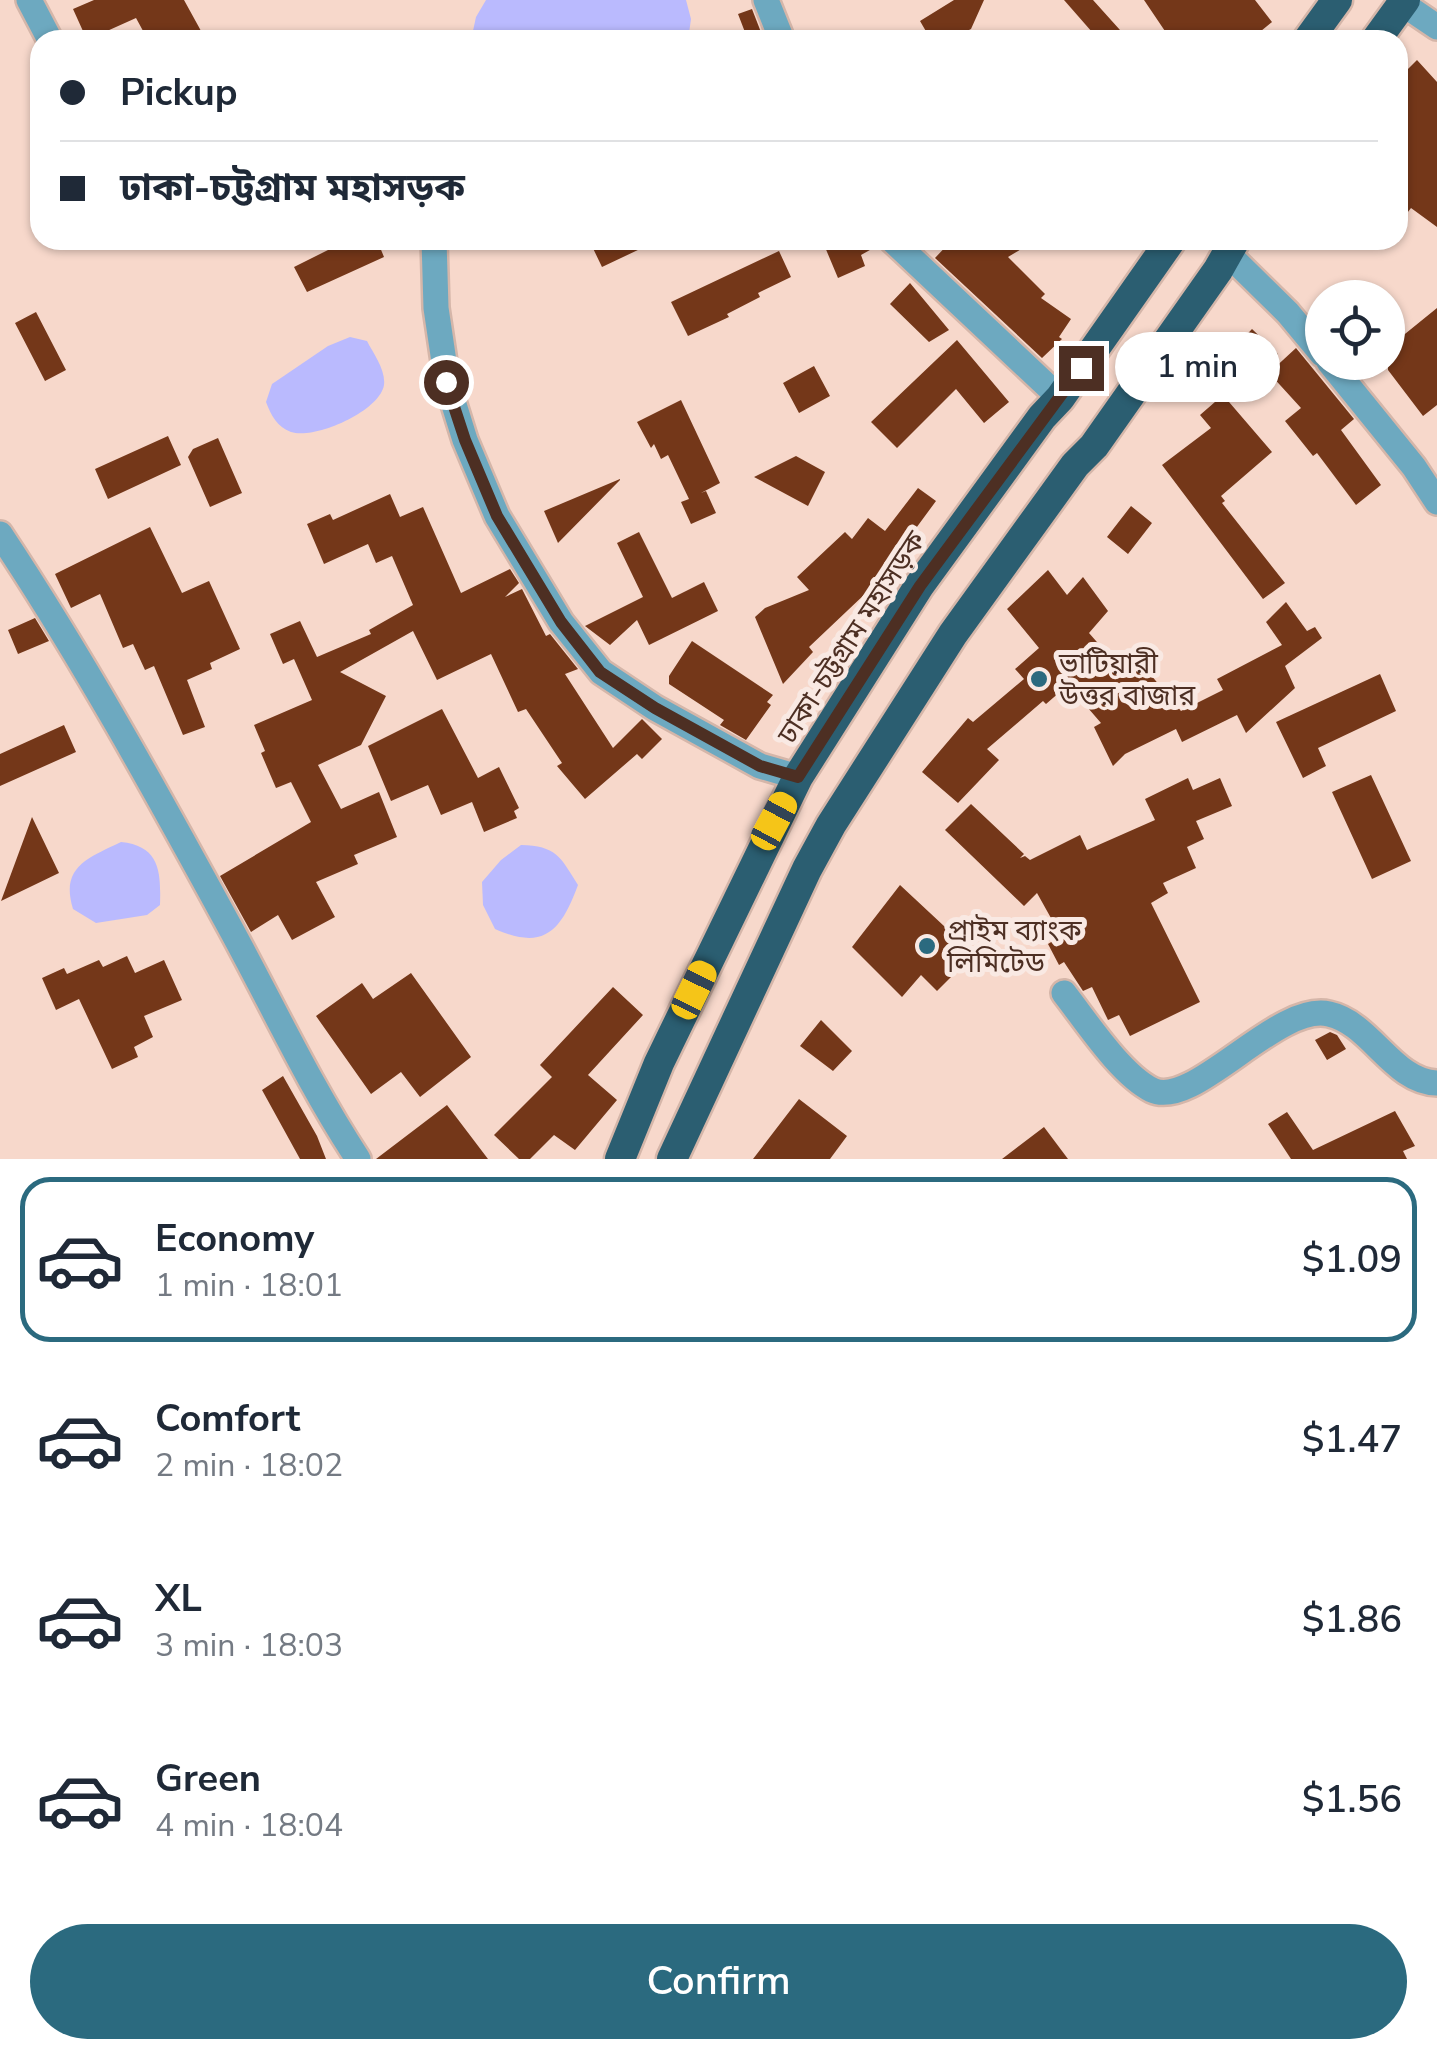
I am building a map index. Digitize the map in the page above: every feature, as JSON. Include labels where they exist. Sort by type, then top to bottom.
[{"type":"highway","points":[[1315,30],[1337,0]]},
{"type":"highway","points":[[1383,30],[1404,2]]},
{"type":"highway","name":"ঢাকা-চট্টগ্রাম মহাসড়ক","points":[[620,1159],[666,1048],[798,777],[920,586],[1165,250]]},
{"type":"highway","points":[[672,1159],[800,884],[832,825],[953,634],[1075,465],[1094,446],[1229,250]]},
{"type":"street","points":[[29,0],[45,30]]},
{"type":"street","points":[[766,0],[778,30]]},
{"type":"street","points":[[1404,2],[1437,27]]},
{"type":"street","points":[[434,250],[436,308],[446,382],[465,440],[497,516],[561,622],[600,672],[760,766],[798,777]]},
{"type":"street","points":[[903,250],[1060,398]]},
{"type":"street","points":[[1233,250],[1305,335]]},
{"type":"street","points":[[1344,380],[1414,467],[1437,502]]},
{"type":"street","points":[[0,534],[78,654],[309,1077],[358,1159]]},
{"type":"street","points":[[1064,993],[1128,1071],[1152,1090],[1170,1094],[1219,1067],[1288,1020],[1310,1012],[1331,1014],[1352,1024],[1403,1068],[1426,1083],[1437,1083]]},
{"type":"water","points":[[486,0],[686,0],[691,19],[689,30],[473,30]]},
{"type":"water","points":[[350,337],[367,341],[378,362],[384,379],[380,395],[359,413],[330,428],[302,433],[282,427],[266,402],[272,384],[328,346]]},
{"type":"water","points":[[121,842],[144,849],[156,863],[160,905],[147,915],[96,923],[73,909],[70,883],[88,859]]},
{"type":"water","points":[[521,845],[556,854],[578,885],[557,925],[538,937],[526,938],[495,929],[483,905],[482,882]]},
{"type":"building","points":[[94,0],[184,0],[200,30],[143,30],[136,18],[109,30],[82,30],[73,9]]},
{"type":"building","points":[[954,0],[984,0],[969,30],[925,30],[920,21]]},
{"type":"building","points":[[1064,0],[1093,0],[1120,30],[1090,30]]},
{"type":"building","points":[[1144,0],[1255,0],[1272,22],[1262,30],[1164,30]]},
{"type":"building","points":[[752,9],[760,30],[744,30],[738,14]]},
{"type":"building","points":[[1417,60],[1437,82],[1437,227],[1411,208],[1408,212],[1408,69]]},
{"type":"building","points":[[328,250],[381,250],[384,257],[307,292],[294,267]]},
{"type":"building","points":[[594,250],[638,250],[602,267]]},
{"type":"building","points":[[826,250],[870,250],[861,255],[865,266],[838,278]]},
{"type":"building","points":[[943,250],[1020,250],[1008,257],[1045,294],[1041,298],[1071,319],[1059,337],[1062,339],[1042,358],[935,258]]},
{"type":"building","points":[[779,251],[791,277],[758,293],[760,297],[727,314],[729,317],[688,336],[671,302]]},
{"type":"building","points":[[910,283],[949,330],[929,342],[890,304]]},
{"type":"building","points":[[1437,308],[1437,405],[1423,416],[1396,380],[1405,380],[1405,334]]},
{"type":"building","points":[[36,312],[66,370],[45,381],[15,323]]},
{"type":"building","points":[[1252,329],[1278,354],[1259,373],[1234,348]]},
{"type":"building","points":[[957,340],[1009,402],[984,423],[956,389],[897,448],[871,422]]},
{"type":"building","points":[[1296,348],[1305,359],[1305,380],[1322,380],[1354,419],[1341,430],[1381,485],[1356,505],[1317,453],[1313,456],[1285,421],[1301,408],[1269,373]]},
{"type":"building","points":[[814,366],[830,396],[799,413],[783,383]]},
{"type":"building","points":[[1223,395],[1272,452],[1221,496],[1225,501],[1222,503],[1285,583],[1263,599],[1162,465],[1211,428],[1200,415]]},
{"type":"building","points":[[681,400],[720,483],[701,493],[706,491],[716,513],[691,524],[681,502],[689,499],[668,455],[661,459],[637,422]]},
{"type":"building","points":[[168,436],[181,465],[108,499],[95,469]]},
{"type":"building","points":[[218,438],[242,493],[210,507],[188,457],[193,449]]},
{"type":"building","points":[[796,456],[825,472],[808,506],[754,477]]},
{"type":"building","points":[[620,480],[558,543],[544,511]]},
{"type":"building","points":[[918,488],[936,501],[885,575],[809,647],[813,652],[783,684],[755,617],[765,608],[809,590],[797,577],[845,532],[852,539],[868,518],[885,531]]},
{"type":"building","points":[[390,494],[400,517],[423,507],[461,593],[510,569],[519,583],[505,597],[522,589],[546,636],[550,634],[578,669],[565,674],[613,748],[642,719],[662,739],[642,759],[637,754],[585,799],[557,766],[562,763],[526,709],[518,712],[491,654],[437,680],[413,631],[340,672],[386,696],[361,745],[318,765],[341,809],[379,792],[397,837],[354,855],[358,864],[316,882],[335,917],[292,940],[278,915],[251,932],[220,876],[311,822],[291,782],[276,788],[254,725],[312,700],[294,659],[283,664],[270,634],[300,621],[317,657],[371,634],[369,630],[413,605],[392,556],[376,563],[368,544],[324,564],[307,524],[330,514],[333,520]]},
{"type":"building","points":[[1131,506],[1152,523],[1128,554],[1107,537]]},
{"type":"building","points":[[150,527],[182,593],[209,581],[240,649],[210,663],[212,669],[187,680],[205,727],[183,735],[154,666],[145,670],[133,644],[123,648],[100,594],[71,608],[55,574]]},
{"type":"building","points":[[639,532],[672,598],[704,582],[718,611],[649,645],[637,620],[610,645],[585,626],[643,597],[617,543]]},
{"type":"building","points":[[1048,570],[1067,595],[1083,577],[1108,611],[1089,633],[1125,674],[1140,662],[1181,711],[1223,690],[1217,679],[1282,645],[1266,622],[1286,602],[1307,631],[1315,627],[1322,638],[1285,666],[1295,688],[1246,733],[1237,715],[1182,742],[1176,729],[1125,754],[1113,766],[1094,727],[1101,723],[1068,685],[987,749],[999,760],[958,803],[922,772],[968,718],[973,722],[1024,679],[1015,669],[1039,648],[1007,609]]},
{"type":"building","points":[[35,618],[49,641],[18,654],[8,630]]},
{"type":"building","points":[[692,641],[773,695],[767,702],[771,705],[746,740],[720,725],[724,720],[669,684],[669,676]]},
{"type":"building","points":[[1380,674],[1396,711],[1318,748],[1326,766],[1303,778],[1276,722]]},
{"type":"building","points":[[442,709],[478,778],[499,767],[519,808],[514,811],[517,818],[484,832],[472,802],[441,815],[428,785],[391,801],[368,746]]},
{"type":"building","points":[[64,725],[76,752],[0,786],[0,754]]},
{"type":"building","points":[[1371,775],[1411,861],[1372,879],[1332,792]]},
{"type":"building","points":[[1188,778],[1193,790],[1220,778],[1232,806],[1196,821],[1204,839],[1187,847],[1196,868],[1163,883],[1168,893],[1151,903],[1200,1002],[1130,1036],[1119,1015],[1108,1020],[1092,987],[1083,991],[1064,962],[1059,965],[1048,944],[1061,936],[1037,893],[1024,906],[945,830],[971,804],[1024,854],[1020,858],[1030,860],[1080,835],[1087,850],[1155,820],[1145,799]]},
{"type":"building","points":[[32,817],[59,873],[1,901]]},
{"type":"building","name":"প্রাইম ব্যাংক লিমিটেড","points":[[900,885],[974,954],[937,991],[921,975],[902,997],[852,947]]},
{"type":"building","points":[[127,956],[135,973],[164,960],[182,1000],[144,1016],[153,1037],[134,1047],[138,1057],[112,1069],[79,999],[56,1010],[42,978],[64,968],[67,974],[99,960],[103,967]]},
{"type":"building","points":[[411,973],[471,1057],[420,1097],[401,1072],[371,1094],[316,1016],[362,983],[373,999]]},
{"type":"building","points":[[613,987],[643,1015],[588,1075],[617,1100],[575,1150],[554,1135],[530,1159],[519,1159],[494,1135],[552,1077],[540,1065]]},
{"type":"building","points":[[821,1020],[852,1051],[833,1071],[800,1046]]},
{"type":"building","points":[[1330,1032],[1337,1035],[1346,1049],[1327,1060],[1315,1040]]},
{"type":"building","points":[[283,1076],[326,1159],[300,1159],[262,1090]]},
{"type":"building","points":[[799,1099],[847,1136],[830,1159],[753,1159]]},
{"type":"building","points":[[447,1105],[488,1159],[376,1159]]},
{"type":"building","points":[[1395,1111],[1415,1146],[1403,1151],[1407,1159],[1291,1159],[1268,1124],[1287,1112],[1313,1150]]},
{"type":"building","points":[[1044,1127],[1068,1159],[1002,1159]]},
{"type":"place","name":"ভাটিয়ারী উত্তর বাজার","points":[[1039,679]]},
{"type":"place","name":"প্রাইম ব্যাংক লিমিটেড","points":[[927,946]]},
{"type":"route","points":[[446,382],[497,516],[561,622],[600,672],[655,708],[760,766],[798,777],[920,586],[1081,368]]}]
